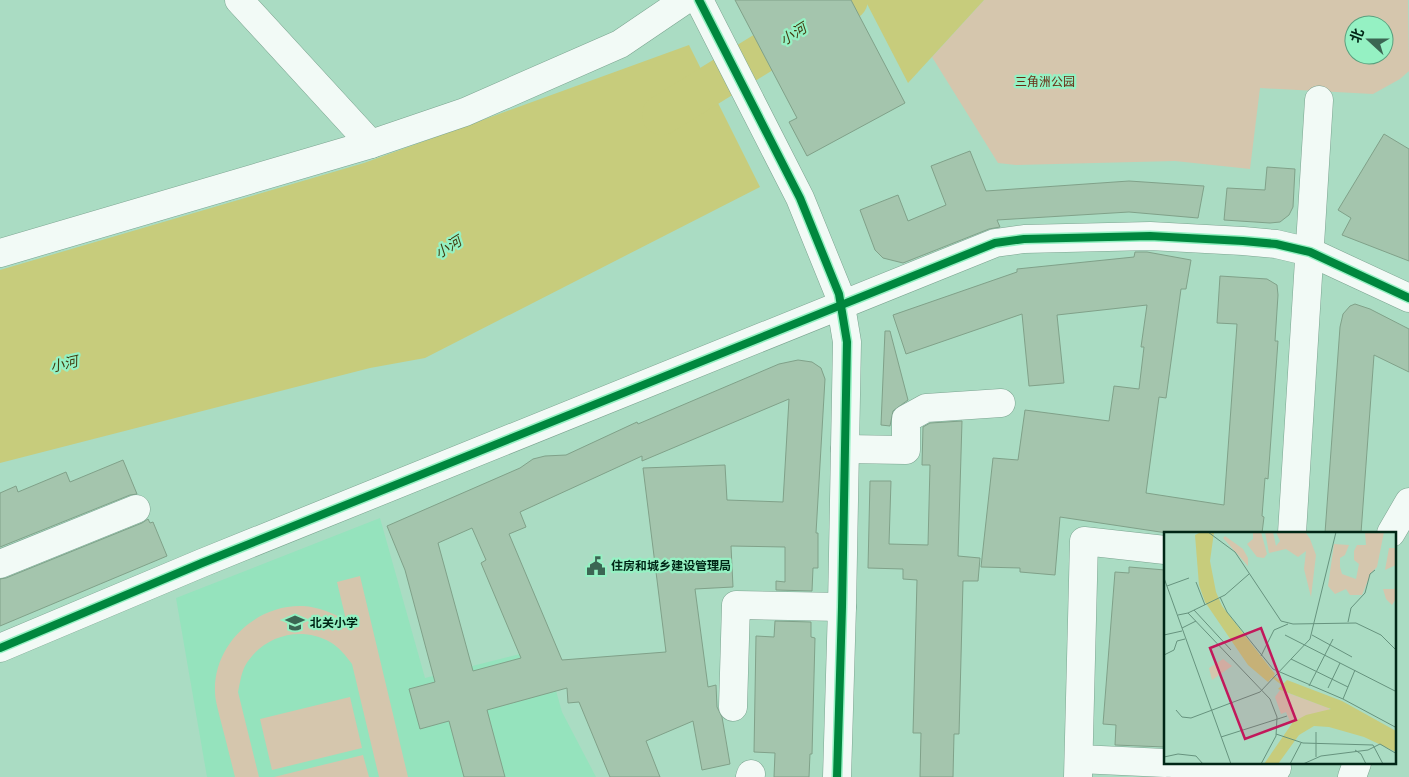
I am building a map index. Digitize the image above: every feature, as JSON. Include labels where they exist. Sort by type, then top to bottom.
[{"type":"street","points":[[238,0],[371,144]]},
{"type":"street","points":[[0,253],[371,144],[465,112],[620,44],[696,2],[800,198],[839,294],[847,342],[837,777]]},
{"type":"street","points":[[1292,532],[1320,100]]},
{"type":"street","points":[[0,648],[202,563],[995,243],[1024,239],[1150,236],[1276,244],[1310,252],[1409,298]]},
{"type":"street","points":[[845,449],[906,450],[906,419],[926,408],[1001,403]]},
{"type":"street","points":[[1392,532],[1409,502]]},
{"type":"street","points":[[0,564],[136,509]]},
{"type":"street","points":[[1164,550],[1084,541],[1078,768],[1164,763]]},
{"type":"street","points":[[733,707],[736,605],[842,607]]},
{"type":"street","points":[[1190,764],[1277,769]]},
{"type":"street","points":[[1352,777],[1356,764]]},
{"type":"shaded area","name":"北关小学","points":[[380,518],[425,678],[544,648],[562,712],[596,777],[207,777],[176,598]]},
{"type":"green space","name":"三角洲公园","points":[[984,0],[1408,0],[1409,71],[1400,79],[1373,94],[1260,88],[1250,169],[1175,161],[1016,165],[998,163],[932,57]]},
{"type":"green space","points":[[360,576],[408,777],[379,777],[352,664],[330,642],[306,634],[294,634],[283,636],[261,647],[245,666],[238,692],[259,777],[235,777],[215,692],[216,675],[221,658],[241,631],[254,620],[269,612],[286,607],[303,606],[330,613],[346,620],[337,582]]},
{"type":"green space","points":[[350,697],[362,748],[272,770],[260,719]]},
{"type":"green space","points":[[363,755],[369,777],[274,777]]},
{"type":"water","points":[[865,0],[984,0],[908,83]]},
{"type":"water","points":[[689,45],[760,187],[425,358],[370,368],[0,463],[0,270],[364,163]]},
{"type":"building","points":[[735,0],[851,0],[905,103],[807,156],[789,122],[797,118]]},
{"type":"building","points":[[1384,134],[1409,149],[1409,261],[1342,235],[1351,218],[1338,210]]},
{"type":"building","points":[[970,151],[986,191],[1129,181],[1204,186],[1198,218],[1129,212],[997,220],[1000,227],[989,229],[903,263],[883,258],[875,250],[860,210],[898,195],[908,221],[946,205],[931,166]]},
{"type":"building","points":[[1267,167],[1295,169],[1293,207],[1289,215],[1280,222],[1270,223],[1224,220],[1227,188],[1265,190]]},
{"type":"building","points":[[1135,252],[1147,252],[1191,260],[1186,289],[1181,289],[1166,398],[1159,397],[1146,493],[1224,505],[1237,324],[1217,323],[1220,276],[1267,279],[1277,285],[1275,341],[1278,341],[1268,479],[1265,478],[1262,532],[1164,533],[1060,517],[1055,575],[1020,572],[1020,568],[981,567],[993,458],[1018,460],[1025,410],[1109,421],[1114,386],[1139,389],[1144,347],[1141,347],[1147,305],[1057,315],[1064,383],[1029,386],[1022,314],[906,354],[893,315],[1017,272],[1017,269],[1134,257]]},
{"type":"building","points":[[1355,304],[1370,309],[1409,329],[1409,372],[1374,355],[1361,532],[1325,532],[1340,327],[1343,314],[1350,306]]},
{"type":"building","points":[[885,331],[890,331],[908,400],[893,411],[890,426],[881,425]]},
{"type":"building","points":[[798,360],[812,362],[821,368],[825,379],[816,533],[818,533],[818,568],[813,568],[812,591],[776,590],[776,581],[785,582],[785,547],[731,546],[733,587],[695,589],[708,687],[716,685],[717,707],[722,717],[730,764],[702,770],[693,721],[646,741],[660,777],[610,777],[579,702],[568,703],[567,688],[487,710],[505,777],[464,777],[449,721],[420,729],[409,689],[435,682],[405,570],[387,526],[520,468],[533,459],[545,456],[566,455],[637,422],[638,424],[779,364]],"holes":[[[789,399],[783,502],[727,500],[725,465],[643,468],[666,652],[562,660],[509,534],[526,527],[520,512],[642,456],[642,461]],[[472,528],[486,560],[481,563],[521,658],[473,671],[438,543]]]},
{"type":"building","points":[[962,421],[958,556],[980,558],[978,581],[963,581],[959,734],[954,734],[953,777],[920,777],[921,733],[913,733],[917,580],[903,579],[903,569],[868,568],[870,481],[891,481],[889,544],[928,545],[930,465],[922,465],[923,427],[930,423]]},
{"type":"building","points":[[123,460],[137,494],[130,495],[0,547],[0,493],[16,486],[18,492],[66,472],[70,482]]},
{"type":"building","points":[[148,519],[150,523],[153,522],[167,556],[0,626],[0,579]]},
{"type":"building","points":[[1129,567],[1164,570],[1164,747],[1115,745],[1116,725],[1103,724],[1115,572],[1129,573]]},
{"type":"building","points":[[775,621],[811,622],[811,637],[815,638],[812,754],[810,754],[809,777],[774,777],[775,753],[754,752],[756,636],[774,637]]},
{"type":"waterway","name":"小河","points":[[662,115],[848,0]]},
{"type":"cycle path","points":[[699,0],[800,198],[839,294],[847,342],[837,777]]},
{"type":"cycle path","points":[[0,648],[202,563],[995,243],[1024,239],[1150,236],[1276,244],[1310,252],[1409,298]]},
{"type":"place","name":"住房和城乡建设管理局","points":[[596,566]]},
{"type":"place","name":"北关小学","points":[[295,623]]}]
